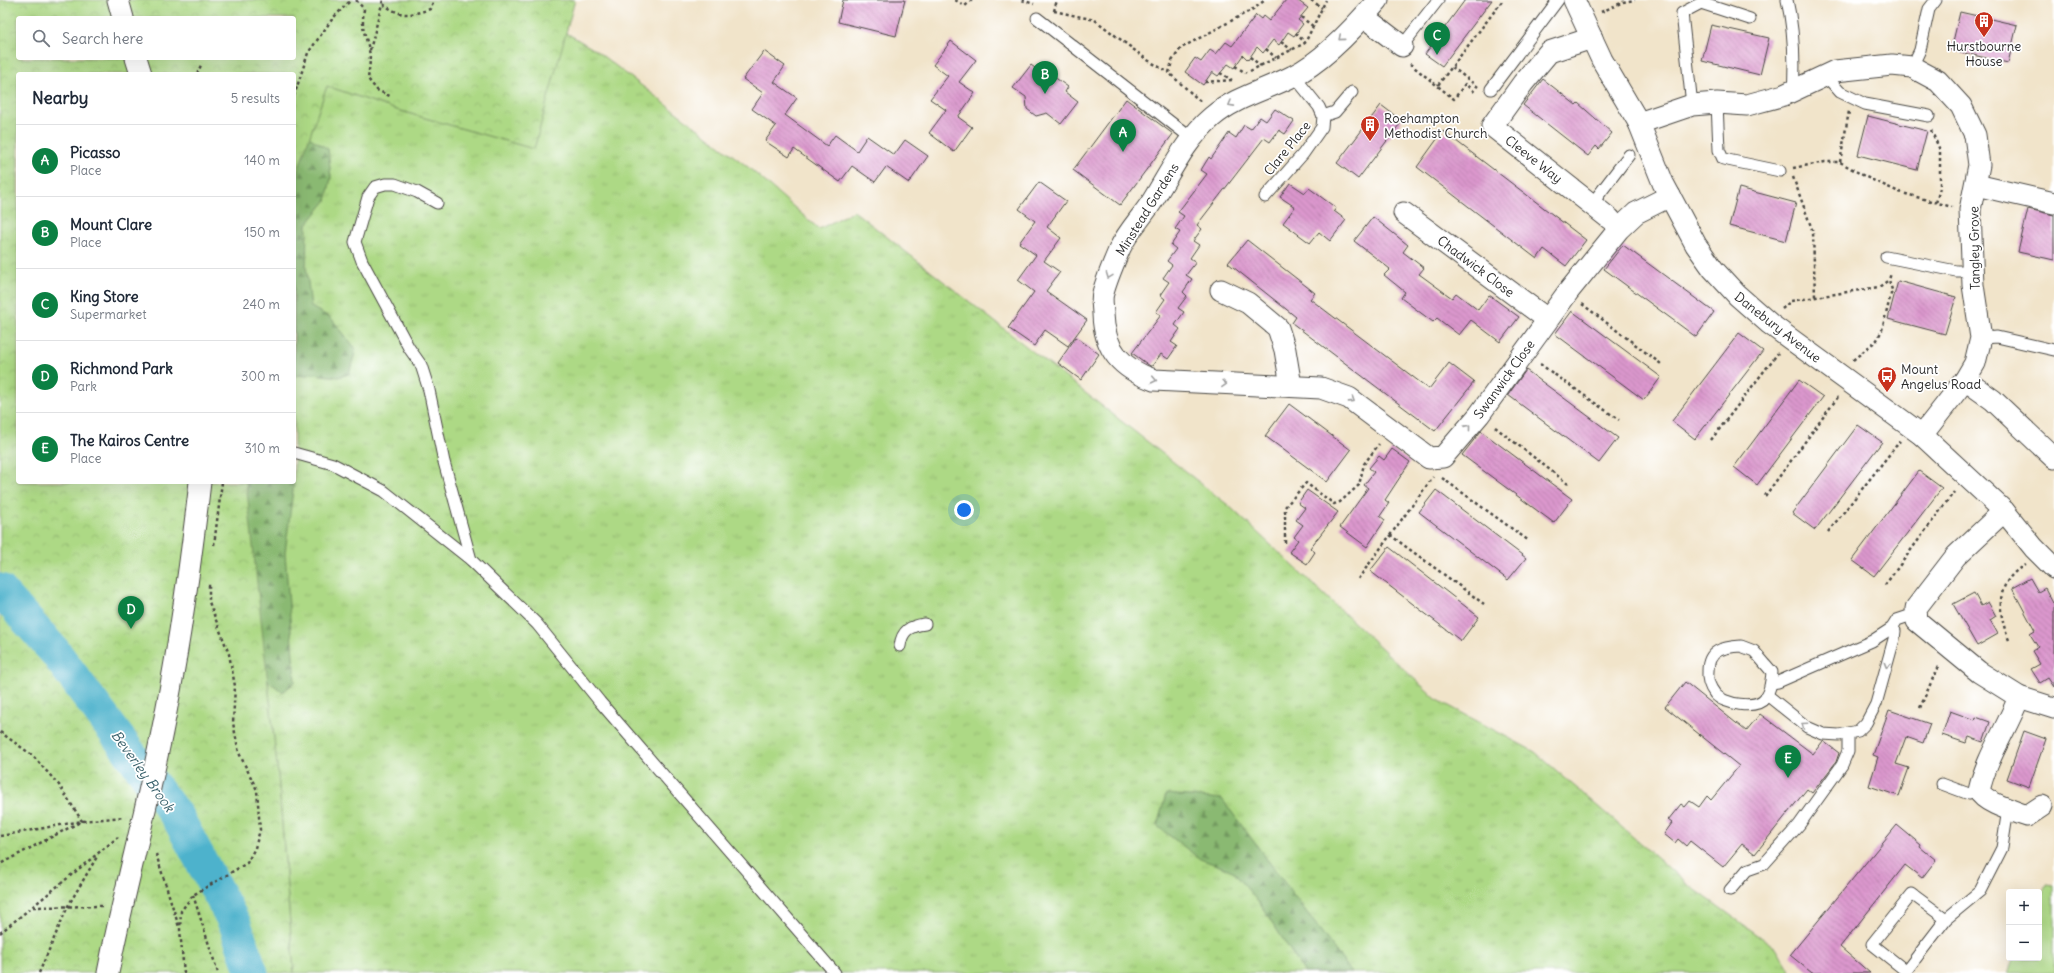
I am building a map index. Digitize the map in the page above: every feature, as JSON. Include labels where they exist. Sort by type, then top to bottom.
[{"type":"street","points":[[118,0],[122,16]]},
{"type":"street","name":"Minstead Gardens","points":[[1378,0],[1364,17],[1320,57],[1294,76],[1230,103],[1212,117],[1191,138],[1118,253],[1102,294],[1103,321],[1108,344],[1121,362],[1137,374],[1154,380],[1321,388],[1349,398],[1439,465]]},
{"type":"street","name":"Danebury Avenue","points":[[1574,0],[1618,88],[1639,123],[1670,196],[1696,244],[1713,269],[1737,295],[1770,324],[1917,431],[1966,474],[2004,511],[2048,562]]},
{"type":"street","points":[[1364,17],[1405,54]]},
{"type":"street","name":"Cleeve Way","points":[[1592,38],[1549,52],[1523,83],[1492,126],[1610,219]]},
{"type":"street","points":[[137,60],[140,72]]},
{"type":"street","name":"Tangley Grove","points":[[1639,123],[1692,105],[1717,103],[1747,104],[1793,92],[1835,71],[1870,66],[1892,65],[1912,67],[1938,82],[1961,106],[1975,135],[1979,165],[1970,210],[1972,271],[1981,338],[1975,363],[1965,380],[1917,431]]},
{"type":"street","points":[[1976,185],[2054,204]]},
{"type":"street","name":"Swanwick Close","points":[[1439,465],[1479,415],[1568,292],[1619,229],[1636,213],[1670,196]]},
{"type":"street","name":"Chadwick Close","points":[[1404,213],[1548,319]]},
{"type":"street","points":[[1221,290],[1248,303],[1278,328],[1285,350],[1291,386]]},
{"type":"street","points":[[1965,380],[1993,400],[2054,458]]},
{"type":"street","points":[[108,973],[160,743],[186,602],[200,484]]},
{"type":"street","points":[[2004,511],[1956,556],[1916,608],[1915,614],[1917,621],[1923,627],[1979,672],[2019,697],[2054,708]]},
{"type":"street","points":[[2019,697],[2009,723],[1993,753],[1979,791],[1982,797],[2027,816],[2042,806]]},
{"type":"lane","points":[[1405,54],[1438,0]]},
{"type":"lane","points":[[1491,88],[1558,0]]},
{"type":"lane","points":[[1787,0],[1790,12],[1794,71],[1793,92]]},
{"type":"lane","points":[[1912,67],[1920,50],[1929,10],[1936,0]]},
{"type":"lane","points":[[1692,105],[1682,13],[1701,3],[1750,19]]},
{"type":"lane","points":[[1037,18],[1191,138]]},
{"type":"lane","name":"Clare Place","points":[[1266,197],[1316,138],[1322,127],[1323,116],[1314,98],[1294,76]]},
{"type":"lane","points":[[1826,76],[1840,92],[1865,104],[1929,116]]},
{"type":"lane","points":[[1323,116],[1334,112],[1352,92]]},
{"type":"lane","points":[[1717,103],[1719,150],[1723,159],[1780,171]]},
{"type":"lane","points":[[1591,204],[1629,155]]},
{"type":"lane","points":[[437,203],[416,192],[395,184],[385,184],[375,187],[368,197],[355,242],[362,261],[409,348],[421,365],[429,390],[444,462],[472,560]]},
{"type":"lane","points":[[1890,258],[1956,271],[1972,271]]},
{"type":"lane","points":[[1981,338],[1997,337],[2054,350]]},
{"type":"lane","points":[[296,453],[333,464],[384,491],[472,560],[537,624],[606,708],[835,973]]},
{"type":"lane","points":[[1771,683],[1778,682],[1872,641],[1892,628],[1898,620],[1915,614]]},
{"type":"lane","points":[[900,646],[903,633],[907,629],[924,624]]},
{"type":"lane","points":[[1767,695],[1807,728],[1824,734],[1839,735],[1858,731],[1866,723],[1876,704],[1894,639],[1895,631],[1892,628]]},
{"type":"lane","points":[[1741,646],[1754,652],[1765,662],[1772,672],[1771,683],[1767,695],[1765,699],[1753,704],[1737,705],[1716,695],[1707,682],[1708,663],[1713,653],[1725,647],[1741,646]]},
{"type":"lane","points":[[1730,890],[1747,870],[1764,864],[1799,825],[1842,765],[1848,752],[1848,733]]},
{"type":"lane","points":[[1942,784],[1969,794],[1979,791]]},
{"type":"lane","points":[[1946,919],[1912,894],[1872,944],[1906,971],[1946,919],[1980,890],[2002,848],[2008,809]]},
{"type":"path","points":[[296,90],[308,52],[332,18],[351,0]]},
{"type":"path","points":[[356,0],[364,10],[363,33],[369,51]]},
{"type":"path","points":[[383,0],[369,51],[368,79],[377,90],[392,98]]},
{"type":"path","points":[[383,4],[395,13],[412,15],[430,9],[434,0]]},
{"type":"path","points":[[955,0],[965,6],[972,0]]},
{"type":"path","points":[[1022,0],[1041,6]]},
{"type":"path","points":[[1054,11],[1057,0]]},
{"type":"path","points":[[1169,72],[1172,61],[1180,48],[1255,8],[1265,0]]},
{"type":"path","points":[[1311,0],[1322,8]]},
{"type":"path","points":[[1205,82],[1232,80],[1306,43],[1326,0]]},
{"type":"path","points":[[1438,86],[1503,0]]},
{"type":"path","points":[[1600,12],[1623,2],[1635,0]]},
{"type":"path","points":[[1048,9],[1095,20],[1146,59],[1169,72],[1185,90],[1208,108],[1212,117]]},
{"type":"path","points":[[1301,17],[1314,27]]},
{"type":"path","points":[[1296,34],[1306,43]]},
{"type":"path","points":[[1281,42],[1293,50]]},
{"type":"path","points":[[1266,50],[1276,58]]},
{"type":"path","points":[[1405,54],[1438,86],[1454,99],[1465,84],[1477,93]]},
{"type":"path","points":[[1250,57],[1261,66]]},
{"type":"path","points":[[198,72],[202,63]]},
{"type":"path","points":[[1235,66],[1246,74]]},
{"type":"path","points":[[1220,74],[1232,80]]},
{"type":"path","points":[[1840,162],[1851,98]]},
{"type":"path","points":[[1929,116],[1932,132],[1940,150],[1940,188],[1936,203]]},
{"type":"path","points":[[1815,297],[1813,232],[1790,169],[1825,162],[1840,162],[1866,177],[1899,192],[1936,203],[1970,210]]},
{"type":"path","points":[[1765,496],[1844,378],[1876,340],[1882,330],[1892,290],[1889,280],[1890,258]]},
{"type":"path","points":[[1770,324],[1791,301],[1879,287],[1889,280]]},
{"type":"path","points":[[1568,292],[1662,364]]},
{"type":"path","points":[[1711,440],[1790,338]]},
{"type":"path","points":[[1524,352],[1619,420]]},
{"type":"path","points":[[1479,415],[1568,484]]},
{"type":"path","points":[[1285,543],[1284,507],[1306,483],[1334,504],[1340,502],[1358,485],[1364,464],[1391,430]]},
{"type":"path","points":[[1828,532],[1917,431]]},
{"type":"path","points":[[1358,579],[1439,465],[1529,541]]},
{"type":"path","points":[[1885,585],[1966,474]]},
{"type":"path","points":[[213,550],[222,484]]},
{"type":"path","points":[[1390,535],[1484,604]]},
{"type":"path","points":[[2009,640],[2003,621],[2001,602],[2002,589],[2007,579],[2023,567],[2048,562]]},
{"type":"path","points":[[184,973],[180,930],[181,910],[193,894],[247,862],[255,848],[260,830],[260,809],[257,790],[240,753],[233,723],[235,686],[228,654],[209,602],[208,575]]},
{"type":"path","points":[[1920,708],[1941,657]]},
{"type":"path","points":[[0,732],[32,755],[59,785],[82,821]]},
{"type":"path","points":[[0,836],[82,821],[143,816]]},
{"type":"path","points":[[0,933],[143,816]]},
{"type":"path","points":[[0,864],[82,821]]},
{"type":"path","points":[[39,973],[68,906],[99,853]]},
{"type":"path","points":[[155,854],[180,930]]},
{"type":"path","points":[[193,894],[218,973]]},
{"type":"path","points":[[33,906],[122,906]]},
{"type":"green space","points":[[0,0],[575,0],[534,149],[397,110],[327,86],[296,176],[296,72],[16,72],[16,484],[246,484],[278,775],[294,973],[0,973]]},
{"type":"green space","points":[[565,32],[595,50],[748,167],[819,229],[854,211],[1228,505],[1436,699],[1535,752],[1686,883],[1776,948],[1791,973],[294,973],[278,775],[246,484],[296,484],[296,176],[327,86],[397,110],[534,149]]},
{"type":"green space","points":[[304,134],[328,149],[331,178],[326,201],[307,224],[306,266],[311,307],[331,318],[356,349],[349,374],[338,377],[313,374],[296,376],[296,156]]},
{"type":"green space","points":[[239,484],[294,484],[285,553],[295,682],[283,692],[260,675]]},
{"type":"green space","points":[[1166,794],[1222,799],[1352,973],[1305,973],[1262,907],[1233,871],[1200,859],[1157,826]]},
{"type":"green space","points":[[2046,885],[2054,886],[2054,973],[2008,973],[2013,961],[2042,961],[2042,894]]},
{"type":"building","points":[[843,0],[905,0],[896,36],[838,22]]},
{"type":"building","points":[[1286,0],[1297,0],[1308,8],[1298,20],[1303,24],[1294,36],[1288,32],[1279,45],[1273,40],[1263,53],[1257,47],[1248,60],[1243,55],[1234,68],[1228,64],[1218,76],[1212,72],[1203,85],[1185,72],[1195,58],[1201,62],[1210,50],[1216,54],[1226,42],[1232,46],[1256,15],[1261,19],[1263,16],[1269,21]]},
{"type":"building","points":[[1465,0],[1492,0],[1442,66],[1425,54]]},
{"type":"building","name":"Hurstbourne House","points":[[1960,12],[2017,25],[2008,63],[1951,50]]},
{"type":"building","points":[[1711,25],[1769,38],[1760,75],[1702,61]]},
{"type":"building","points":[[951,41],[976,60],[959,82],[975,93],[958,117],[972,127],[954,152],[929,133],[946,110],[930,99],[948,76],[933,65]]},
{"type":"building","points":[[764,51],[785,66],[774,82],[797,98],[785,115],[827,146],[835,135],[857,151],[867,136],[894,155],[905,140],[928,156],[909,183],[886,167],[875,182],[852,166],[840,182],[794,149],[789,157],[765,141],[776,126],[752,109],[763,93],[743,79]]},
{"type":"building","points":[[1031,65],[1044,75],[1046,71],[1068,87],[1065,92],[1078,102],[1061,124],[1047,113],[1036,116],[1027,109],[1026,97],[1013,88]]},
{"type":"building","points":[[1543,79],[1576,105],[1578,103],[1612,133],[1599,149],[1596,146],[1588,156],[1523,105]]},
{"type":"building","points":[[1126,99],[1173,134],[1120,205],[1073,170]]},
{"type":"building","name":"Roehampton Methodist Church","points":[[1381,105],[1402,121],[1358,179],[1337,163]]},
{"type":"building","points":[[1275,109],[1294,121],[1285,134],[1279,130],[1270,142],[1264,138],[1197,225],[1202,229],[1193,241],[1199,245],[1190,258],[1196,262],[1186,275],[1192,279],[1183,292],[1187,296],[1178,308],[1184,312],[1175,325],[1180,329],[1171,342],[1177,346],[1168,359],[1161,354],[1152,366],[1150,366],[1132,353],[1161,315],[1156,312],[1165,299],[1160,295],[1169,282],[1163,278],[1172,265],[1167,261],[1176,249],[1171,245],[1180,232],[1175,229],[1184,216],[1178,212],[1207,174],[1201,170],[1209,157],[1211,159],[1229,133],[1236,138],[1244,125],[1251,129],[1260,117],[1266,121]]},
{"type":"building","points":[[1868,116],[1927,131],[1917,170],[1858,155]]},
{"type":"building","points":[[1443,131],[1586,240],[1566,266],[1544,249],[1537,259],[1417,167]]},
{"type":"building","points":[[1039,182],[1066,201],[1047,227],[1061,238],[1044,261],[1060,272],[1046,291],[1087,320],[1068,346],[1045,330],[1034,346],[1008,328],[1034,292],[1018,280],[1036,255],[1019,243],[1035,221],[1019,209]]},
{"type":"building","points":[[1290,183],[1305,193],[1309,188],[1336,208],[1334,211],[1346,220],[1330,241],[1319,232],[1310,243],[1283,223],[1295,207],[1280,197]]},
{"type":"building","points":[[1739,188],[1796,203],[1786,241],[1729,226]]},
{"type":"building","points":[[2028,209],[2054,215],[2054,260],[2018,252]]},
{"type":"building","points":[[1373,217],[1408,245],[1403,252],[1424,268],[1419,274],[1452,298],[1456,293],[1478,310],[1489,295],[1519,317],[1500,342],[1471,320],[1459,335],[1437,318],[1433,322],[1401,298],[1405,292],[1384,275],[1390,269],[1354,241]]},
{"type":"building","points":[[1247,240],[1315,293],[1310,299],[1429,389],[1449,363],[1474,382],[1435,431],[1292,323],[1296,317],[1228,263]]},
{"type":"building","points":[[1623,245],[1714,312],[1696,337],[1604,269]]},
{"type":"building","points":[[1898,281],[1956,297],[1945,334],[1888,319]]},
{"type":"building","points":[[1572,311],[1661,377],[1644,400],[1555,334]]},
{"type":"building","points":[[1739,333],[1763,351],[1695,439],[1672,421]]},
{"type":"building","points":[[1076,337],[1099,354],[1081,380],[1058,363]]},
{"type":"building","points":[[1526,370],[1618,438],[1599,463],[1508,395]]},
{"type":"building","points":[[1799,380],[1823,397],[1757,485],[1734,467]]},
{"type":"building","points":[[1289,404],[1351,450],[1327,482],[1265,436]]},
{"type":"building","points":[[1858,425],[1882,442],[1815,530],[1792,513]]},
{"type":"building","points":[[1481,431],[1572,499],[1554,523],[1462,455]]},
{"type":"building","points":[[1392,449],[1410,462],[1385,500],[1389,503],[1380,516],[1385,520],[1367,547],[1340,527],[1368,488],[1364,485],[1374,472],[1369,468],[1379,456],[1384,460]]},
{"type":"building","points":[[1919,471],[1942,488],[1874,576],[1852,560]]},
{"type":"building","points":[[1307,490],[1338,512],[1310,548],[1315,552],[1307,564],[1289,552],[1298,540],[1294,537],[1303,525],[1296,520],[1305,508],[1298,503]]},
{"type":"building","points":[[1436,490],[1526,558],[1508,580],[1419,512]]},
{"type":"building","points":[[1389,547],[1479,617],[1461,641],[1370,571]]},
{"type":"building","points":[[2030,578],[2038,592],[2045,588],[2054,605],[2054,687],[2048,678],[2040,683],[2031,669],[2040,664],[2032,651],[2038,647],[2030,634],[2035,631],[2012,588]]},
{"type":"building","points":[[1974,593],[1981,606],[1988,602],[1996,616],[1990,620],[1998,634],[1977,646],[1953,604]]},
{"type":"building","points":[[1685,682],[1746,731],[1760,714],[1813,754],[1823,741],[1839,753],[1836,762],[1812,793],[1807,789],[1755,854],[1742,844],[1723,867],[1690,841],[1686,846],[1678,839],[1675,843],[1664,834],[1672,823],[1668,820],[1681,804],[1685,807],[1690,801],[1699,807],[1707,796],[1711,800],[1739,766],[1665,707]]},
{"type":"building","points":[[1889,710],[1930,724],[1923,743],[1906,737],[1896,764],[1909,768],[1899,796],[1869,786],[1878,757],[1873,755]]},
{"type":"building","points":[[1950,711],[1975,720],[1976,717],[1990,722],[1983,742],[1969,737],[1966,743],[1942,735]]},
{"type":"building","points":[[2024,731],[2046,739],[2029,787],[2007,779]]},
{"type":"building","points":[[1897,825],[1936,860],[1922,878],[1905,865],[1840,947],[1870,973],[1812,973],[1790,955]]},
{"type":"waterway","name":"Beverley Brook","points":[[0,590],[55,652],[178,818],[235,924],[252,973]]},
{"type":"place","name":"Hurstbourne House","points":[[1984,38]]},
{"type":"place","name":"King Store","points":[[1437,55]]},
{"type":"place","name":"Mount Clare","points":[[1045,94]]},
{"type":"place","name":"Roehampton Methodist Church","points":[[1370,142]]},
{"type":"place","name":"Picasso","points":[[1123,152]]},
{"type":"place","name":"Mount Angelus Road","points":[[1887,393]]},
{"type":"place","name":"Richmond Park","points":[[131,629]]},
{"type":"place","name":"The Kairos Centre","points":[[1788,778]]}]
